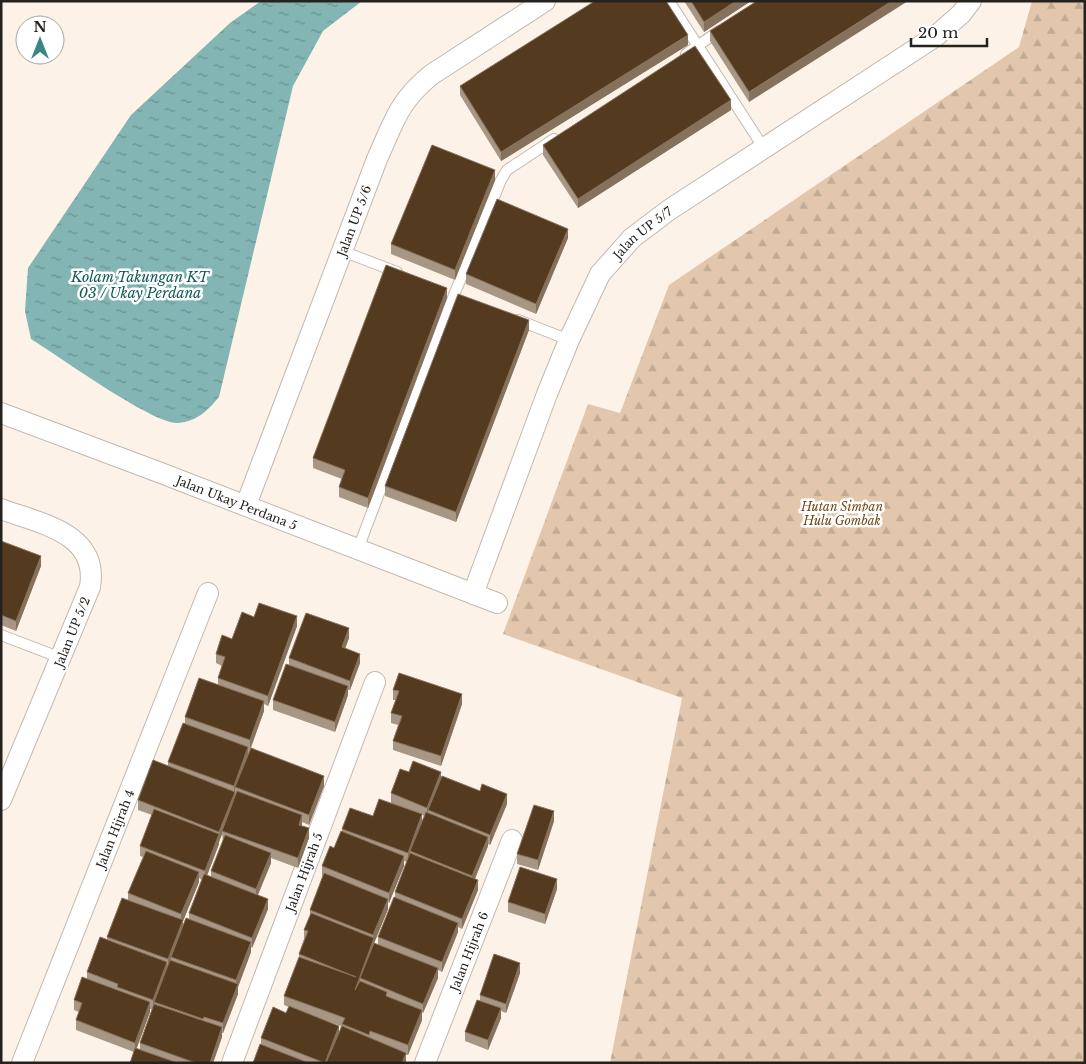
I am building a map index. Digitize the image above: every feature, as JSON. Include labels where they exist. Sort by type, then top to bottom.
[{"type":"street","name":"Jalan UP 5/6","points":[[246,505],[377,159],[402,103],[414,89],[432,75],[546,1]]},
{"type":"street","name":"Jalan UP 5/7","points":[[473,594],[568,340],[600,274],[632,238],[669,210],[936,36],[961,14],[971,1]]},
{"type":"street","name":"Jalan Ukay Perdana 5","points":[[1,413],[246,505],[497,603]]},
{"type":"street","name":"Jalan UP 5/2","points":[[1,509],[67,533],[88,556],[92,572],[90,588],[1,800]]},
{"type":"street","name":"Jalan Hijrah 4","points":[[22,1063],[208,592]]},
{"type":"street","name":"Jalan Hijrah 5","points":[[232,1063],[374,682]]},
{"type":"street","name":"Jalan Hijrah 6","points":[[425,1063],[512,840]]},
{"type":"lane","points":[[668,1],[763,147]]},
{"type":"lane","points":[[673,62],[727,26]]},
{"type":"lane","points":[[358,549],[454,295],[501,180],[507,170],[567,130]]},
{"type":"lane","points":[[342,251],[411,278]]},
{"type":"lane","points":[[507,315],[568,340]]},
{"type":"lane","points":[[1,635],[61,658]]},
{"type":"green space","name":"Hutan Simpan Hulu Gombak","points":[[1032,1],[1085,1],[1085,1063],[610,1063],[682,698],[503,634],[588,404],[620,413],[669,285],[1019,47]]},
{"type":"water","name":"Kolam Takungan KT 03 / Ukay Perdana","points":[[261,1],[362,1],[323,31],[293,86],[219,397],[197,418],[178,423],[166,421],[128,402],[31,339],[25,311],[28,268],[131,115],[230,23]]},
{"type":"building","points":[[595,1],[666,1],[688,35],[501,152],[460,86]]},
{"type":"building","points":[[691,1],[736,1],[704,22]]},
{"type":"building","points":[[757,1],[892,1],[749,92],[710,31]]},
{"type":"building","points":[[695,46],[731,100],[578,199],[543,145]]},
{"type":"building","points":[[432,145],[495,170],[455,270],[391,244]]},
{"type":"building","points":[[497,199],[568,229],[536,304],[466,274]]},
{"type":"building","points":[[386,265],[447,288],[368,498],[339,487],[345,470],[313,458]]},
{"type":"building","points":[[458,294],[529,320],[456,512],[385,486]]},
{"type":"building","points":[[1,541],[41,556],[16,621],[1,615]]},
{"type":"building","points":[[259,603],[297,616],[268,696],[218,678],[225,657],[216,654],[222,635],[232,639],[242,612],[254,617]]},
{"type":"building","points":[[306,613],[349,628],[342,647],[360,654],[350,681],[289,658]]},
{"type":"building","points":[[286,664],[348,686],[335,722],[273,700]]},
{"type":"building","points":[[399,673],[462,694],[441,756],[393,741],[402,716],[391,713],[399,691],[393,690]]},
{"type":"building","points":[[199,678],[264,701],[250,740],[185,717]]},
{"type":"building","points":[[183,723],[248,747],[234,786],[168,762]]},
{"type":"building","points":[[251,748],[324,776],[309,815],[235,787]]},
{"type":"building","points":[[153,760],[235,792],[219,832],[138,800]]},
{"type":"building","points":[[413,761],[441,772],[427,808],[391,793],[400,769],[409,772]]},
{"type":"building","points":[[442,776],[480,791],[482,784],[507,794],[490,835],[428,810]]},
{"type":"building","points":[[237,791],[302,815],[299,825],[309,828],[298,858],[222,831]]},
{"type":"building","points":[[379,799],[422,814],[408,853],[342,829],[350,808],[373,816]]},
{"type":"building","points":[[534,805],[554,811],[538,860],[517,854]]},
{"type":"building","points":[[154,809],[219,834],[205,871],[140,846]]},
{"type":"building","points":[[426,812],[488,837],[472,876],[410,851]]},
{"type":"building","points":[[341,831],[404,856],[389,893],[322,866],[330,846],[334,848]]},
{"type":"building","points":[[225,835],[271,853],[256,889],[211,871]]},
{"type":"building","points":[[146,851],[199,872],[181,914],[128,893]]},
{"type":"building","points":[[410,853],[478,880],[462,919],[395,892]]},
{"type":"building","points":[[520,867],[557,879],[545,914],[508,902]]},
{"type":"building","points":[[324,873],[388,899],[373,935],[310,910]]},
{"type":"building","points":[[204,874],[268,899],[252,938],[189,913]]},
{"type":"building","points":[[394,897],[458,923],[442,962],[378,937]]},
{"type":"building","points":[[122,898],[183,920],[168,959],[107,937]]},
{"type":"building","points":[[311,913],[374,938],[355,990],[360,981],[387,992],[386,996],[422,1010],[408,1045],[370,1031],[369,1035],[342,1024],[345,1018],[284,996],[299,957],[356,977],[299,954],[308,931],[304,930]]},
{"type":"building","points":[[186,918],[251,942],[236,980],[171,957]]},
{"type":"building","points":[[100,937],[167,962],[153,1000],[117,987],[118,984],[87,972]]},
{"type":"building","points":[[374,943],[438,968],[423,1004],[360,978]]},
{"type":"building","points":[[494,954],[520,963],[506,1004],[480,995]]},
{"type":"building","points":[[170,960],[238,984],[223,1023],[204,1017],[203,1019],[154,1002]]},
{"type":"building","points":[[82,977],[150,1002],[135,1043],[76,1020],[82,1003],[74,1000]]},
{"type":"building","points":[[477,1000],[501,1008],[488,1040],[465,1032]]},
{"type":"building","points":[[154,1004],[222,1027],[210,1063],[196,1063],[140,1043]]},
{"type":"building","points":[[289,1006],[339,1026],[325,1063],[261,1038],[273,1007],[286,1013]]},
{"type":"building","points":[[342,1026],[406,1053],[402,1063],[326,1063]]},
{"type":"building","points":[[260,1044],[309,1063],[253,1063]]},
{"type":"building","points":[[135,1048],[178,1063],[130,1063]]}]
